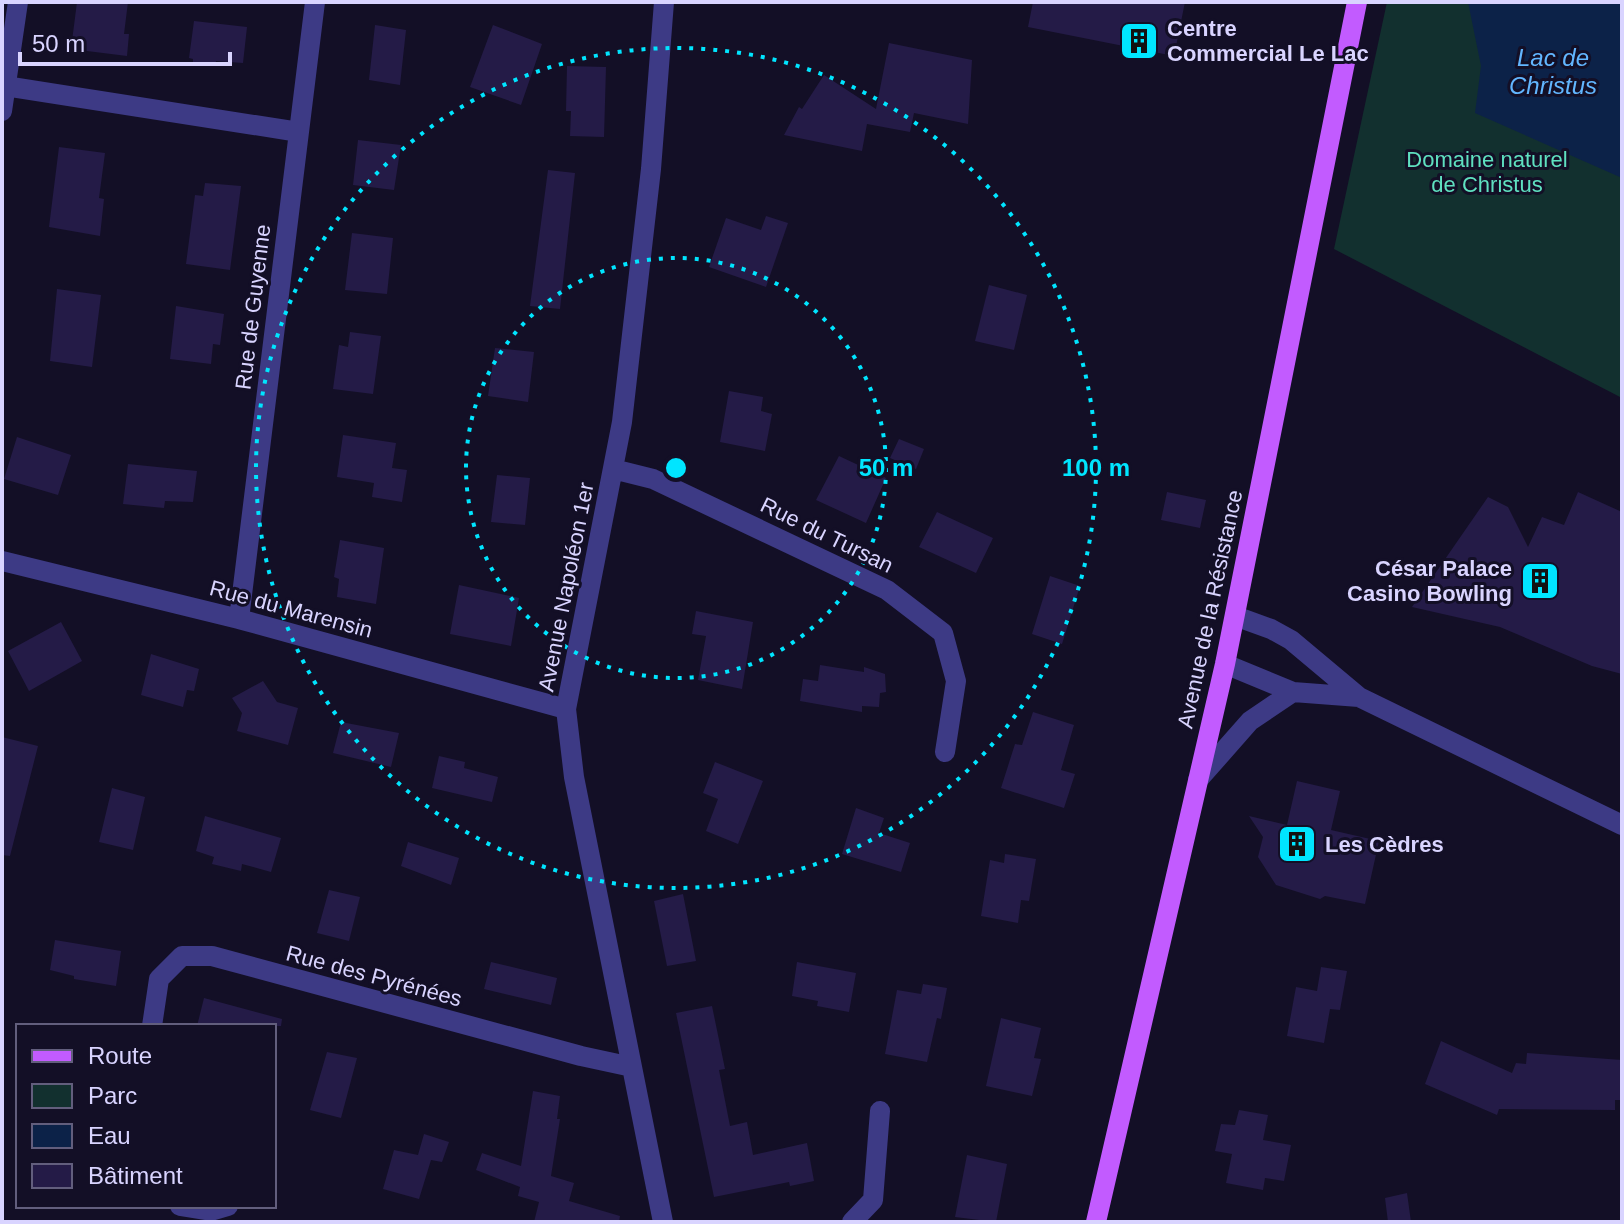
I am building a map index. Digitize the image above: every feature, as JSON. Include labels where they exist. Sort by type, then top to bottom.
[{"type":"main road","name":"Avenue de la Résistance","points":[[1096,1222],[1225,664],[1357,2]]},
{"type":"street","points":[[2,111],[18,2]]},
{"type":"street","name":"Rue de Guyenne","points":[[239,619],[315,2]]},
{"type":"street","name":"Avenue Napoléon 1er","points":[[663,1222],[574,777],[566,709],[622,422],[651,169],[664,2]]},
{"type":"street","points":[[5,86],[299,132]]},
{"type":"street","name":"Rue du Tursan","points":[[613,469],[653,479],[887,590],[943,633],[956,681],[945,752]]},
{"type":"street","name":"Rue du Marensin","points":[[2,561],[239,619],[566,709]]},
{"type":"street","points":[[1235,616],[1291,640],[1359,697],[1622,825]]},
{"type":"street","points":[[1225,664],[1293,692],[1359,697]]},
{"type":"street","points":[[1198,780],[1250,721],[1293,692]]},
{"type":"street","name":"Rue des Pyrénées","points":[[152,1024],[159,979],[182,956],[212,956],[632,1067]]},
{"type":"street","points":[[852,1222],[873,1200],[880,1111]]},
{"type":"street","points":[[192,1208],[211,1211],[221,1208]]},
{"type":"green space","name":"Domaine naturel de Christus","points":[[1387,2],[1622,2],[1622,398],[1334,249]]},
{"type":"water","name":"Lac de Christus","points":[[1468,2],[1622,2],[1622,178],[1475,113],[1481,66]]},
{"type":"building","points":[[77,2],[128,2],[124,34],[129,34],[127,56],[71,49]]},
{"type":"building","name":"Centre Commercial Le Lac","points":[[1033,2],[1185,2],[1174,56],[1028,27]]},
{"type":"building","points":[[194,21],[247,27],[243,63],[216,61],[215,66],[193,64],[193,59],[189,58]]},
{"type":"building","points":[[375,25],[406,30],[400,85],[369,80]]},
{"type":"building","points":[[493,25],[542,44],[521,105],[470,87]]},
{"type":"building","points":[[889,43],[972,60],[968,124],[914,113],[910,132],[867,124],[862,151],[784,135],[799,107],[802,109],[824,75],[876,109]]},
{"type":"building","points":[[567,66],[606,67],[604,137],[570,136],[571,111],[566,111]]},
{"type":"building","points":[[358,140],[401,145],[394,190],[353,185]]},
{"type":"building","points":[[59,147],[105,153],[99,198],[104,199],[100,236],[49,227]]},
{"type":"building","points":[[548,170],[575,173],[560,309],[530,306]]},
{"type":"building","points":[[205,183],[241,186],[230,270],[186,264],[195,195],[203,196]]},
{"type":"building","points":[[766,216],[788,223],[766,287],[709,267],[726,218],[761,230]]},
{"type":"building","points":[[352,233],[393,238],[387,294],[345,290]]},
{"type":"building","points":[[989,285],[1027,295],[1014,350],[975,341]]},
{"type":"building","points":[[57,289],[101,295],[92,367],[50,361]]},
{"type":"building","points":[[176,306],[224,314],[220,345],[213,344],[211,364],[170,359]]},
{"type":"building","points":[[350,332],[381,336],[373,394],[333,389],[339,345],[348,347]]},
{"type":"building","points":[[495,348],[534,352],[528,402],[488,396]]},
{"type":"building","points":[[729,391],[763,397],[761,411],[772,414],[765,451],[720,442]]},
{"type":"building","points":[[343,435],[396,443],[392,468],[407,470],[402,502],[372,497],[374,483],[337,477]]},
{"type":"building","points":[[17,437],[71,455],[58,495],[4,479]]},
{"type":"building","points":[[899,439],[924,449],[916,469],[890,458]]},
{"type":"building","points":[[839,456],[886,478],[866,523],[816,500]]},
{"type":"building","points":[[128,464],[197,471],[193,502],[165,501],[164,508],[123,504]]},
{"type":"building","points":[[497,475],[530,478],[525,525],[491,522]]},
{"type":"building","points":[[1167,492],[1206,500],[1200,528],[1161,520]]},
{"type":"building","name":"César Palace Casino Bowling","points":[[1578,492],[1622,512],[1622,674],[1592,666],[1500,627],[1412,607],[1488,497],[1508,507],[1528,547],[1542,517],[1564,525]]},
{"type":"building","points":[[937,512],[993,538],[976,573],[919,547]]},
{"type":"building","points":[[340,540],[384,548],[376,604],[337,597],[339,579],[334,577]]},
{"type":"building","points":[[1050,576],[1080,586],[1062,644],[1032,634]]},
{"type":"building","points":[[459,585],[519,598],[511,646],[450,634]]},
{"type":"building","points":[[696,611],[753,622],[742,689],[698,680],[706,636],[692,634]]},
{"type":"building","points":[[61,622],[82,661],[29,691],[8,651]]},
{"type":"building","points":[[151,654],[199,669],[194,691],[187,690],[183,707],[141,695]]},
{"type":"building","points":[[820,665],[864,672],[864,667],[885,674],[886,692],[880,693],[879,707],[862,706],[862,712],[800,701],[803,679],[818,681]]},
{"type":"building","points":[[263,681],[277,702],[298,708],[288,745],[237,731],[242,713],[232,698]]},
{"type":"building","points":[[1033,712],[1074,725],[1061,770],[1075,774],[1064,808],[1001,788],[1015,744],[1022,745]]},
{"type":"building","points":[[341,722],[399,733],[391,767],[333,753]]},
{"type":"building","points":[[2,737],[38,746],[10,856],[2,855]]},
{"type":"building","points":[[439,756],[465,762],[464,768],[498,777],[492,802],[432,788]]},
{"type":"building","points":[[715,762],[763,781],[738,844],[706,831],[718,799],[703,793]]},
{"type":"building","name":"Les Cèdres","points":[[1297,781],[1340,791],[1331,830],[1379,841],[1365,904],[1325,896],[1320,899],[1276,885],[1258,857],[1263,837],[1249,816],[1287,825]]},
{"type":"building","points":[[112,788],[145,797],[133,850],[99,842]]},
{"type":"building","points":[[856,808],[884,818],[879,833],[910,843],[901,872],[842,854]]},
{"type":"building","points":[[205,816],[281,838],[271,872],[242,864],[241,871],[212,864],[214,857],[196,851]]},
{"type":"building","points":[[408,842],[459,858],[451,885],[401,866]]},
{"type":"building","points":[[1005,854],[1036,859],[1029,901],[1021,900],[1018,923],[981,916],[990,860],[1004,863]]},
{"type":"building","points":[[329,890],[360,897],[349,941],[317,933]]},
{"type":"building","points":[[683,894],[696,961],[667,966],[654,901]]},
{"type":"building","points":[[55,940],[121,951],[116,986],[74,979],[74,976],[50,970]]},
{"type":"building","points":[[491,962],[557,978],[551,1005],[484,989]]},
{"type":"building","points":[[797,962],[856,973],[849,1012],[817,1006],[818,1001],[792,996]]},
{"type":"building","points":[[1321,967],[1347,971],[1340,1010],[1330,1009],[1324,1043],[1287,1036],[1296,987],[1317,991]]},
{"type":"building","points":[[923,984],[947,988],[927,1062],[885,1054],[897,990],[921,994]]},
{"type":"building","points":[[204,998],[282,1019],[281,1026],[198,1024]]},
{"type":"building","points":[[712,1006],[725,1069],[719,1070],[730,1126],[747,1122],[753,1155],[807,1143],[814,1181],[790,1186],[789,1182],[714,1197],[676,1013]]},
{"type":"building","points":[[1001,1018],[1041,1028],[1034,1058],[1041,1059],[1032,1096],[986,1086]]},
{"type":"building","points":[[1441,1041],[1512,1073],[1516,1063],[1526,1064],[1527,1053],[1622,1060],[1622,1100],[1615,1100],[1615,1110],[1499,1109],[1497,1115],[1425,1084]]},
{"type":"building","points":[[327,1052],[357,1058],[341,1118],[310,1110]]},
{"type":"building","points":[[533,1091],[560,1096],[557,1119],[560,1119],[551,1176],[574,1183],[569,1201],[620,1216],[619,1222],[534,1222],[539,1202],[518,1196],[520,1187],[476,1170],[482,1153],[521,1166]]},
{"type":"building","points":[[1239,1110],[1268,1115],[1263,1140],[1291,1145],[1284,1181],[1265,1178],[1263,1190],[1226,1183],[1232,1154],[1215,1151],[1221,1124],[1235,1125]]},
{"type":"building","points":[[424,1134],[449,1142],[442,1162],[431,1160],[419,1199],[383,1189],[394,1150],[418,1155]]},
{"type":"building","points":[[967,1155],[1007,1164],[996,1222],[955,1217]]},
{"type":"building","points":[[1407,1193],[1411,1222],[1388,1222],[1385,1198]]},
{"type":"place","name":"Centre Commercial Le Lac","points":[[1139,41]]},
{"type":"place","name":"César Palace Casino Bowling","points":[[1540,581]]},
{"type":"place","name":"Les Cèdres","points":[[1297,844]]}]
